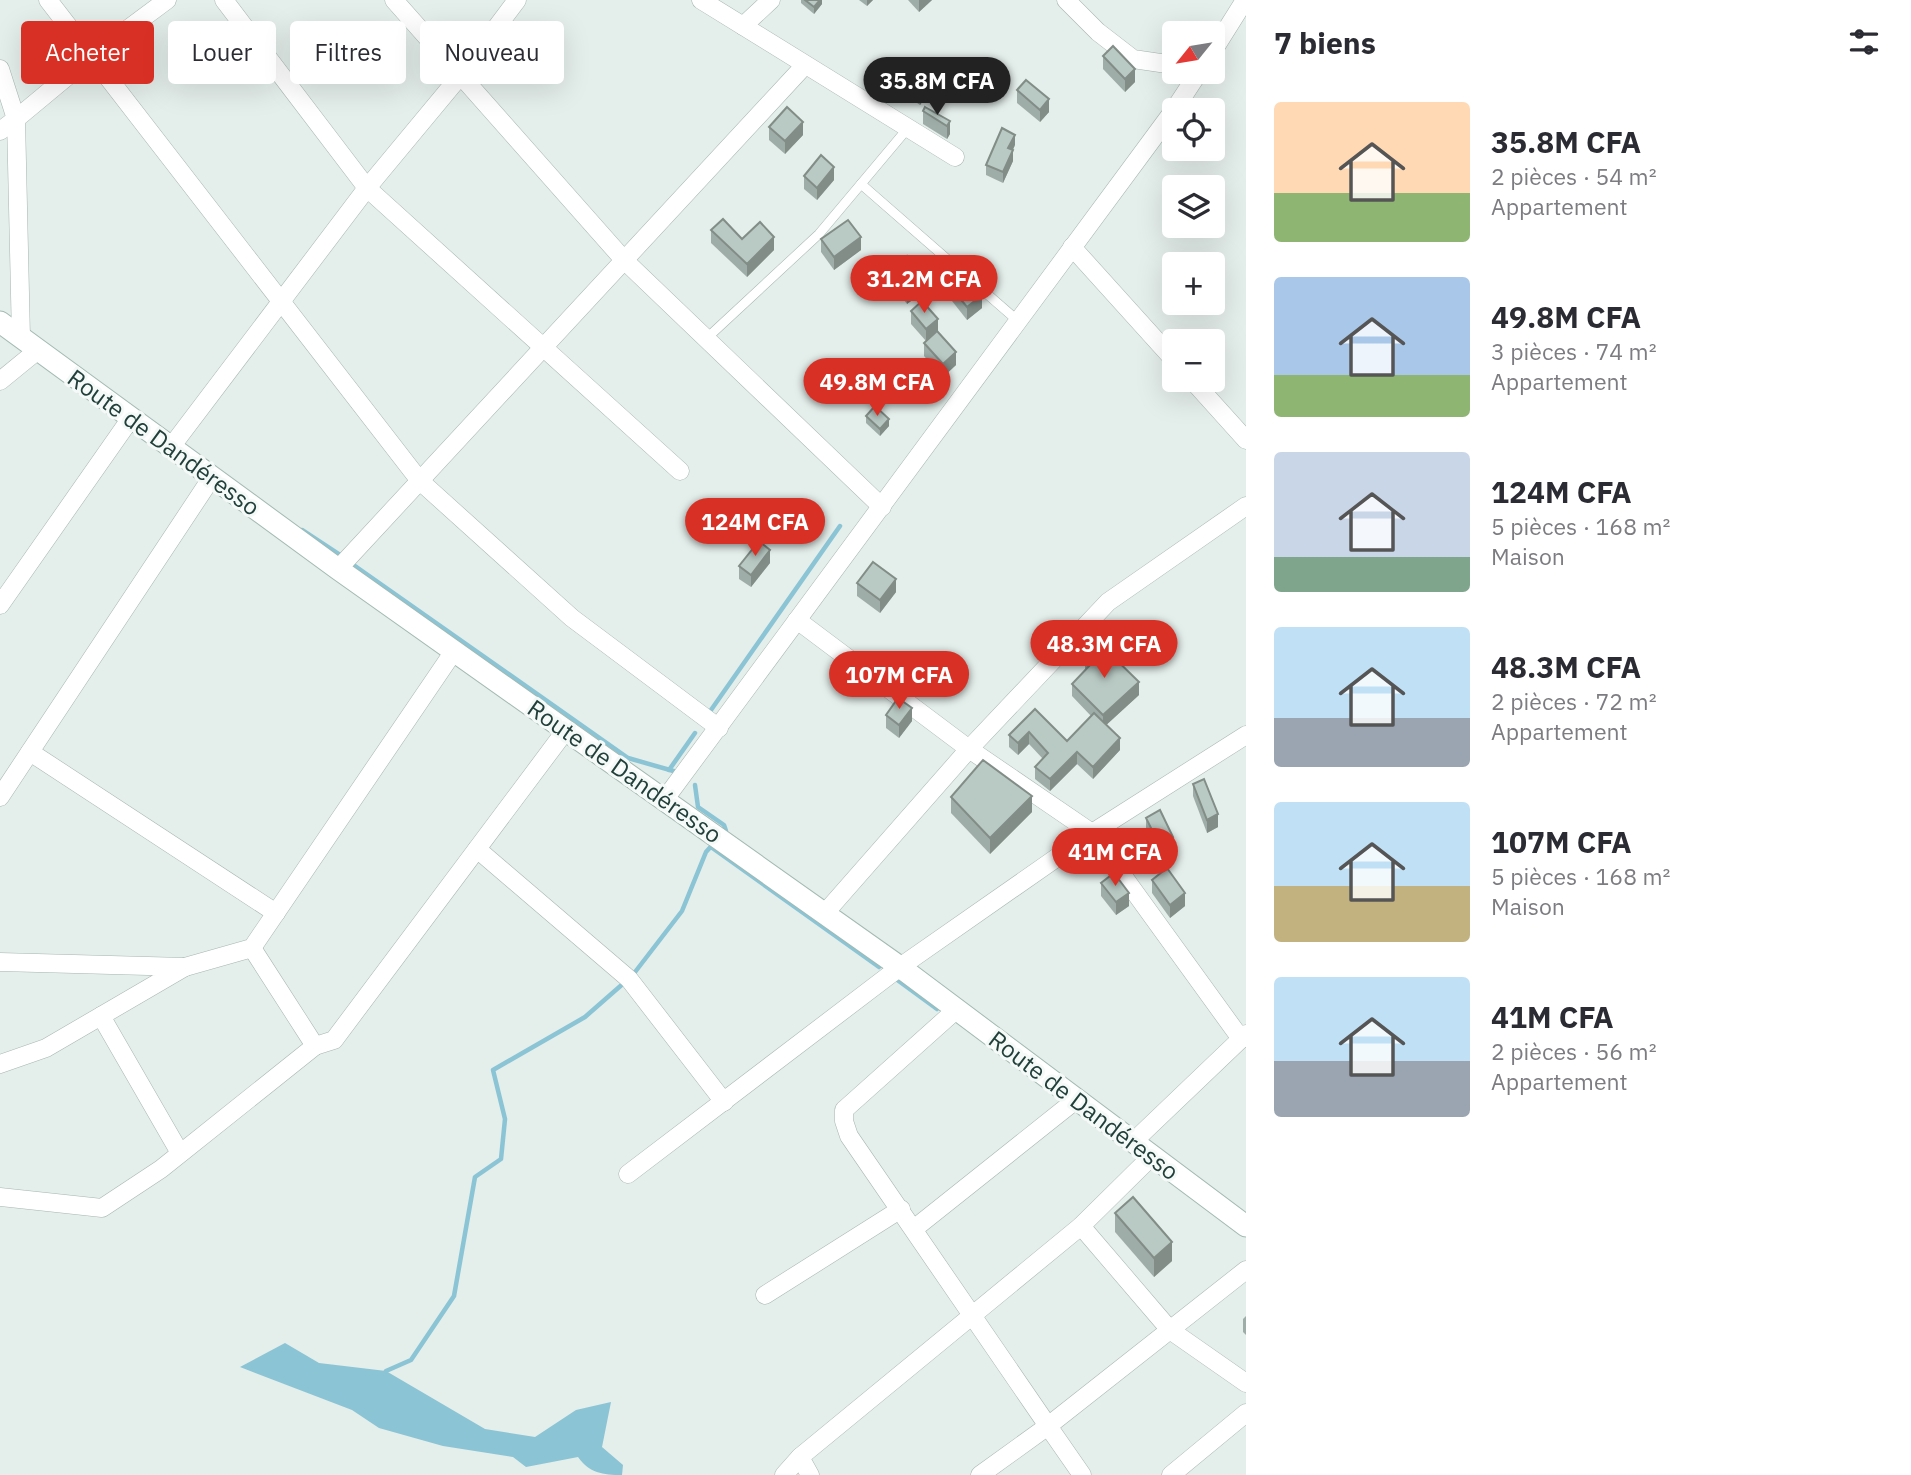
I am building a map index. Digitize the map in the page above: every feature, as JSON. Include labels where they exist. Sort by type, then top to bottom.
[{"type":"street","points":[[48,0],[65,21]]},
{"type":"street","points":[[139,21],[167,0]]},
{"type":"street","points":[[224,0],[367,188],[680,471]]},
{"type":"street","points":[[394,0],[420,30]]},
{"type":"street","points":[[501,21],[517,0]]},
{"type":"street","points":[[701,0],[955,157]]},
{"type":"street","points":[[743,26],[771,0]]},
{"type":"street","points":[[1066,0],[1098,32],[1133,60],[1162,64]]},
{"type":"street","points":[[1225,34],[1244,8]]},
{"type":"street","points":[[338,569],[805,65]]},
{"type":"street","points":[[0,69],[16,119],[30,344],[0,381]]},
{"type":"street","points":[[0,131],[58,84]]},
{"type":"street","points":[[116,84],[420,481],[572,618],[719,728]]},
{"type":"street","points":[[171,447],[367,188],[453,84]]},
{"type":"street","points":[[467,84],[624,260],[882,507]]},
{"type":"street","points":[[665,799],[1162,126]]},
{"type":"street","points":[[1072,247],[1162,347]]},
{"type":"street","name":"Route de Dandéresso","points":[[0,322],[338,569],[900,967],[1246,1226]]},
{"type":"street","points":[[1203,392],[1246,440]]},
{"type":"street","points":[[0,605],[131,418]]},
{"type":"street","points":[[0,797],[212,477]]},
{"type":"street","points":[[825,913],[969,749],[1108,602],[1246,506]]},
{"type":"street","points":[[797,620],[969,749],[1092,833],[1243,1037],[1133,1142]]},
{"type":"street","points":[[0,1064],[46,1048],[185,967],[252,948],[454,651]]},
{"type":"street","points":[[0,1197],[102,1208],[180,1153],[315,1046],[334,1040],[566,730]]},
{"type":"street","points":[[628,1174],[900,967],[1092,833],[1246,735]]},
{"type":"street","points":[[30,752],[276,913]]},
{"type":"street","points":[[477,849],[629,979],[724,1102]]},
{"type":"street","points":[[252,948],[315,1046]]},
{"type":"street","points":[[0,962],[185,967]]},
{"type":"street","points":[[957,1009],[844,1110],[844,1121],[849,1136],[915,1228],[1082,1475]]},
{"type":"street","points":[[101,1016],[180,1153]]},
{"type":"street","points":[[915,1228],[1077,1099]]},
{"type":"street","points":[[784,1475],[800,1457],[1081,1226],[1152,1156]]},
{"type":"street","points":[[765,1296],[901,1209]]},
{"type":"street","points":[[1081,1226],[1170,1330],[1246,1383]]},
{"type":"street","points":[[980,1475],[1048,1426],[1246,1270]]},
{"type":"street","points":[[1171,1475],[1246,1413]]},
{"type":"street","points":[[800,1457],[810,1475]]},
{"type":"lane","points":[[706,338],[819,234],[908,128]]},
{"type":"lane","points":[[862,184],[1018,321]]},
{"type":"water","points":[[285,1343],[319,1363],[386,1371],[485,1429],[535,1437],[576,1410],[611,1402],[602,1447],[623,1465],[622,1475],[597,1472],[587,1467],[578,1457],[526,1467],[513,1457],[443,1446],[379,1428],[352,1410],[240,1367]]},
{"type":"building","points":[[805,0],[820,0],[814,7]]},
{"type":"building","points":[[1113,46],[1135,69],[1125,79],[1103,56]]},
{"type":"building","points":[[919,78],[930,85],[920,99],[910,92]]},
{"type":"building","points":[[1026,80],[1049,99],[1040,110],[1017,90]]},
{"type":"building","points":[[787,107],[803,122],[785,141],[769,127]]},
{"type":"building","points":[[925,107],[950,121],[947,126],[923,111]]},
{"type":"building","points":[[1002,128],[1015,135],[1008,148],[1013,150],[1003,172],[986,165]]},
{"type":"building","points":[[821,155],[834,167],[817,188],[804,176]]},
{"type":"building","points":[[723,219],[742,239],[760,222],[774,237],[747,264],[711,230]]},
{"type":"building","points":[[848,220],[861,237],[834,257],[821,239]]},
{"type":"building","points":[[907,256],[923,280],[907,291],[890,268]]},
{"type":"building","points":[[968,277],[982,295],[967,307],[952,289]]},
{"type":"building","points":[[922,301],[938,319],[926,329],[911,311]]},
{"type":"building","points":[[937,331],[956,352],[943,364],[924,343]]},
{"type":"building","points":[[875,406],[889,419],[880,429],[866,416]]},
{"type":"building","points":[[759,541],[770,550],[751,575],[739,566]]},
{"type":"building","points":[[873,562],[896,579],[880,600],[857,583]]},
{"type":"building","points":[[1099,643],[1139,682],[1103,715],[1072,684],[1092,663],[1085,657]]},
{"type":"building","points":[[898,698],[912,708],[899,725],[886,715]]},
{"type":"building","points":[[1035,709],[1067,741],[1094,713],[1120,738],[1093,767],[1077,752],[1050,779],[1035,767],[1048,753],[1029,732],[1018,743],[1009,735]]},
{"type":"building","points":[[983,760],[1032,796],[990,838],[951,797]]},
{"type":"building","points":[[1204,779],[1218,814],[1207,820],[1193,784]]},
{"type":"building","points":[[1160,810],[1173,837],[1159,844],[1146,818]]},
{"type":"building","points":[[1167,868],[1185,893],[1170,905],[1152,880]]},
{"type":"building","points":[[1114,873],[1129,893],[1116,902],[1101,883]]},
{"type":"building","points":[[1133,1197],[1172,1242],[1154,1258],[1115,1213]]},
{"type":"waterway","points":[[711,710],[840,526]]},
{"type":"waterway","points":[[302,530],[340,555]]},
{"type":"waterway","points":[[355,566],[628,758],[677,772]]},
{"type":"waterway","points":[[669,770],[695,733]]},
{"type":"waterway","points":[[695,785],[698,807],[724,825],[726,831]]},
{"type":"waterway","points":[[632,976],[682,911],[706,852],[715,842]]},
{"type":"waterway","points":[[711,847],[879,967]]},
{"type":"waterway","points":[[896,979],[937,1009]]},
{"type":"waterway","points":[[386,1371],[411,1360],[454,1296],[475,1177],[501,1159],[505,1119],[493,1070],[585,1017],[625,982]]}]
